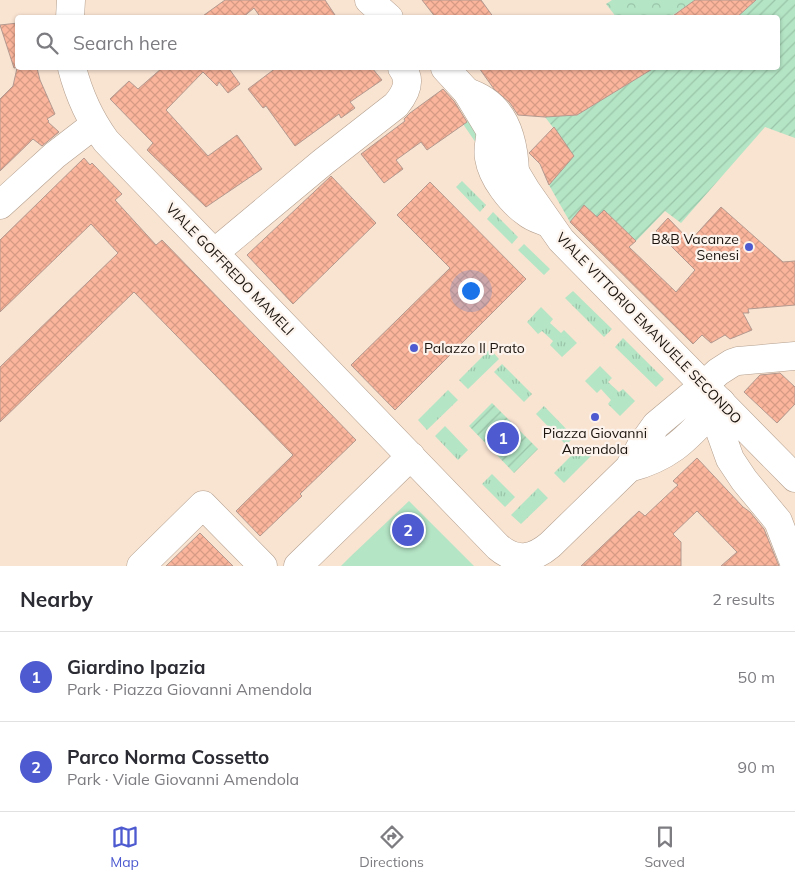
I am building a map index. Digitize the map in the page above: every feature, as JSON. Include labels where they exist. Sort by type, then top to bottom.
[{"type":"street","points":[[70,0],[70,15]]},
{"type":"street","points":[[366,15],[364,8],[368,0],[386,15]]},
{"type":"street","name":"VIALE GOFFREDO MAMELI","points":[[73,70],[81,96],[94,125],[121,157],[411,456]]},
{"type":"street","points":[[214,253],[323,162],[396,105],[407,85],[407,75],[403,70]]},
{"type":"street","points":[[447,70],[467,92],[487,102],[506,124],[513,143],[515,173]]},
{"type":"street","name":"VIALE VITTORIO EMANUELE SECONDO","points":[[467,92],[548,224],[712,400],[795,478]]},
{"type":"street","points":[[0,205],[55,155],[94,125]]},
{"type":"street","points":[[491,131],[488,150],[489,159],[497,178],[521,208],[548,224]]},
{"type":"street","points":[[795,356],[732,363],[718,372],[712,400],[730,459],[744,480],[778,521],[795,565]]},
{"type":"street","points":[[298,566],[411,456],[498,547],[510,555],[520,557],[535,555],[545,549],[629,468],[640,446],[656,425],[712,400]]},
{"type":"street","points":[[141,566],[203,505],[264,566]]},
{"type":"green space","points":[[612,0],[695,0],[673,15],[615,15],[606,4]]},
{"type":"green space","points":[[756,0],[795,0],[795,138],[765,127],[681,223],[665,211],[636,241],[604,210],[597,217],[584,205],[570,222],[549,185],[565,143],[545,117],[577,115],[651,70],[780,70],[780,15],[738,15]]},
{"type":"green space","points":[[469,120],[482,139],[476,143],[463,124]]},
{"type":"green space","points":[[462,181],[486,205],[480,212],[456,187]]},
{"type":"green space","points":[[493,212],[518,237],[512,244],[487,219]]},
{"type":"green space","points":[[524,244],[550,269],[544,275],[518,250]]},
{"type":"green space","points":[[573,291],[612,329],[604,337],[565,298]]},
{"type":"green space","points":[[541,307],[553,319],[550,323],[561,333],[564,330],[577,343],[562,357],[550,345],[553,341],[542,331],[538,334],[527,322]]},
{"type":"green space","points":[[623,338],[664,379],[656,387],[615,347]]},
{"type":"green space","points":[[490,349],[499,359],[468,389],[459,380]]},
{"type":"green space","points":[[502,364],[532,394],[524,402],[494,372]]},
{"type":"green space","points":[[600,366],[612,378],[608,382],[619,392],[623,389],[635,401],[620,416],[608,404],[611,400],[601,389],[597,393],[585,381]]},
{"type":"green space","points":[[448,390],[458,400],[427,430],[418,420]]},
{"type":"green space","points":[[492,403],[538,449],[514,473],[469,426]]},
{"type":"green space","points":[[544,406],[574,437],[566,445],[536,414]]},
{"type":"green space","points":[[445,426],[468,450],[458,460],[435,436]]},
{"type":"green space","points":[[582,445],[592,455],[564,483],[554,473]]},
{"type":"green space","points":[[492,474],[515,497],[505,507],[482,484]]},
{"type":"green space","points":[[538,488],[548,498],[521,524],[511,515]]},
{"type":"green space","points":[[409,501],[474,566],[341,566],[349,558]]},
{"type":"building","points":[[225,0],[325,0],[335,15],[259,15],[254,8],[246,15],[204,15]]},
{"type":"building","points":[[422,0],[481,0],[492,15],[434,15]]},
{"type":"building","points":[[695,0],[756,0],[739,15],[674,15]]},
{"type":"building","points":[[15,23],[15,68],[14,68],[0,25]]},
{"type":"building","points":[[17,70],[38,70],[55,114],[47,119],[48,122],[59,132],[42,146],[33,139],[0,171],[0,99],[13,86]]},
{"type":"building","points":[[160,70],[230,70],[240,84],[228,93],[219,82],[217,86],[203,72],[166,110],[208,156],[237,135],[262,169],[206,207],[147,150],[153,143],[110,99],[129,81],[138,89]]},
{"type":"building","points":[[273,70],[374,70],[382,80],[350,102],[355,108],[341,118],[339,114],[295,146],[266,106],[263,108],[248,89]]},
{"type":"building","points":[[480,70],[651,70],[577,115],[545,117],[518,115],[510,103],[494,89]]},
{"type":"building","points":[[443,89],[454,101],[467,122],[427,150],[421,142],[396,160],[403,169],[384,183],[361,154],[405,121],[404,119],[410,113]]},
{"type":"building","points":[[554,127],[574,156],[549,185],[540,164],[529,153]]},
{"type":"building","points":[[84,158],[90,165],[92,163],[122,194],[115,200],[156,245],[162,240],[356,440],[260,536],[236,511],[293,455],[134,292],[0,422],[0,367],[118,253],[91,224],[0,312],[0,240]]},
{"type":"building","points":[[331,176],[376,223],[293,304],[247,255]]},
{"type":"building","points":[[430,182],[526,279],[395,410],[351,365],[450,268],[397,215]]},
{"type":"building","points":[[584,205],[597,217],[604,210],[636,241],[629,247],[676,292],[695,270],[656,231],[668,218],[690,241],[721,207],[783,262],[795,261],[795,305],[748,309],[749,313],[743,313],[752,330],[730,339],[725,335],[711,343],[702,335],[693,344],[570,222]]},
{"type":"building","points":[[780,373],[795,387],[795,404],[777,423],[744,392],[760,375]]},
{"type":"building","points":[[697,458],[764,529],[779,566],[721,566],[737,552],[697,511],[673,534],[681,542],[681,566],[581,566],[639,511],[645,516],[678,485],[673,481]]},
{"type":"building","points":[[200,533],[233,566],[166,566]]},
{"type":"place","name":"B&B Vacanze Senesi","points":[[749,247]]},
{"type":"place","name":"Palazzo Il Prato","points":[[414,348]]},
{"type":"place","name":"Piazza Giovanni Amendola","points":[[595,417]]},
{"type":"place","name":"Giardino Ipazia","points":[[503,438]]},
{"type":"place","name":"Parco Norma Cossetto","points":[[408,530]]}]
